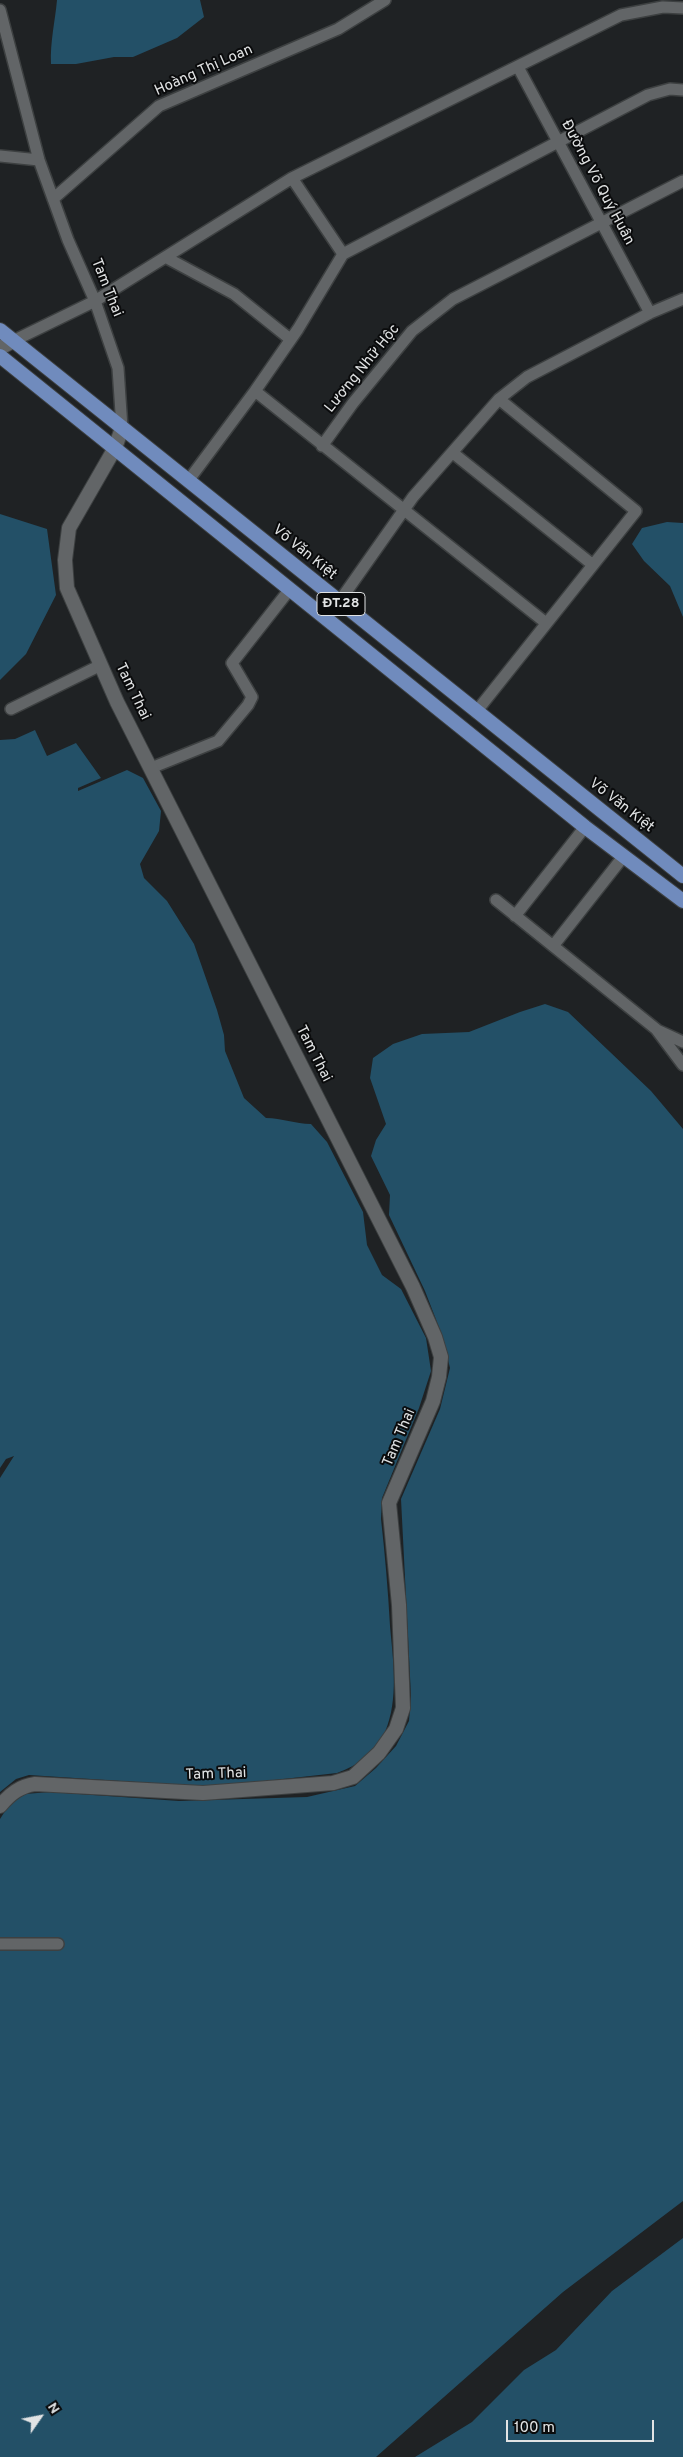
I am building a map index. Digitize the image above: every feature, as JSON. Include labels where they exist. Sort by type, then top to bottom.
[{"type":"main road","name":"Võ Văn Kiệt","points":[[0,330],[683,876]]},
{"type":"main road","name":"ĐT.28","points":[[0,356],[585,827],[683,901]]},
{"type":"street","name":"Hoàng Thị Loan","points":[[53,199],[159,106],[338,28],[386,0]]},
{"type":"street","points":[[0,348],[95,301],[167,258],[292,178],[621,15],[663,7],[683,8]]},
{"type":"street","name":"Tam Thai","points":[[0,10],[39,160],[95,301],[118,368],[122,428],[115,448],[70,528],[65,552],[67,588],[117,702],[413,1287],[435,1337],[441,1357],[439,1377],[433,1401],[389,1503],[399,1605],[403,1708],[396,1729],[379,1754],[354,1777],[333,1783],[203,1793],[35,1784],[17,1790],[0,1806]]},
{"type":"street","name":"Đường Võ Quý Huân","points":[[518,67],[650,313]]},
{"type":"street","points":[[188,481],[255,391],[343,254],[648,95],[670,89],[683,90]]},
{"type":"street","points":[[0,156],[39,160]]},
{"type":"street","points":[[292,178],[343,254]]},
{"type":"street","name":"Lương Nhữ Hộc","points":[[322,446],[353,403],[420,323],[453,298],[683,181]]},
{"type":"street","points":[[167,258],[234,294],[290,339]]},
{"type":"street","points":[[339,602],[404,510],[499,399],[527,377],[650,313],[683,299]]},
{"type":"street","points":[[255,391],[546,623]]},
{"type":"street","points":[[476,712],[636,511],[499,399]]},
{"type":"street","points":[[453,452],[593,565]]},
{"type":"street","points":[[151,768],[218,741],[248,705],[252,697],[232,663],[290,589]]},
{"type":"street","points":[[11,710],[100,665]]},
{"type":"street","points":[[514,916],[585,827]]},
{"type":"street","points":[[552,946],[623,857]]},
{"type":"street","points":[[496,900],[656,1029],[683,1042]]},
{"type":"street","points":[[656,1029],[683,1065]]},
{"type":"street","points":[[0,1944],[58,1944]]},
{"type":"shaded area","points":[[57,0],[200,0],[204,17],[177,38],[133,57],[114,57],[76,64],[51,64]]},
{"type":"shaded area","points":[[0,514],[47,529],[56,595],[26,654],[0,680]]},
{"type":"shaded area","points":[[667,522],[683,523],[683,617],[670,586],[644,561],[632,544],[642,528]]},
{"type":"shaded area","points":[[35,730],[47,756],[76,743],[101,778],[78,788],[78,791],[127,770],[143,778],[161,811],[159,831],[140,864],[144,878],[167,901],[194,944],[217,1010],[224,1035],[225,1051],[244,1098],[266,1118],[311,1124],[327,1142],[363,1212],[367,1245],[382,1275],[401,1289],[426,1338],[431,1371],[419,1408],[382,1498],[381,1519],[394,1679],[392,1706],[385,1732],[377,1746],[359,1762],[337,1773],[212,1787],[29,1775],[16,1779],[0,1792],[0,1478],[14,1456],[6,1459],[0,1468],[0,740],[15,739]]},
{"type":"shaded area","points":[[545,1004],[568,1012],[651,1091],[683,1129],[683,2201],[563,2292],[376,2457],[0,2457],[0,1819],[9,1805],[25,1794],[50,1792],[179,1801],[307,1797],[355,1786],[376,1768],[396,1746],[409,1721],[411,1696],[401,1499],[440,1409],[450,1368],[442,1335],[425,1291],[389,1215],[390,1195],[371,1156],[376,1140],[386,1124],[370,1078],[373,1058],[393,1044],[422,1034],[469,1032]]},
{"type":"shaded area","points":[[683,2238],[683,2457],[415,2457],[472,2422],[524,2370],[556,2350],[612,2291]]}]
